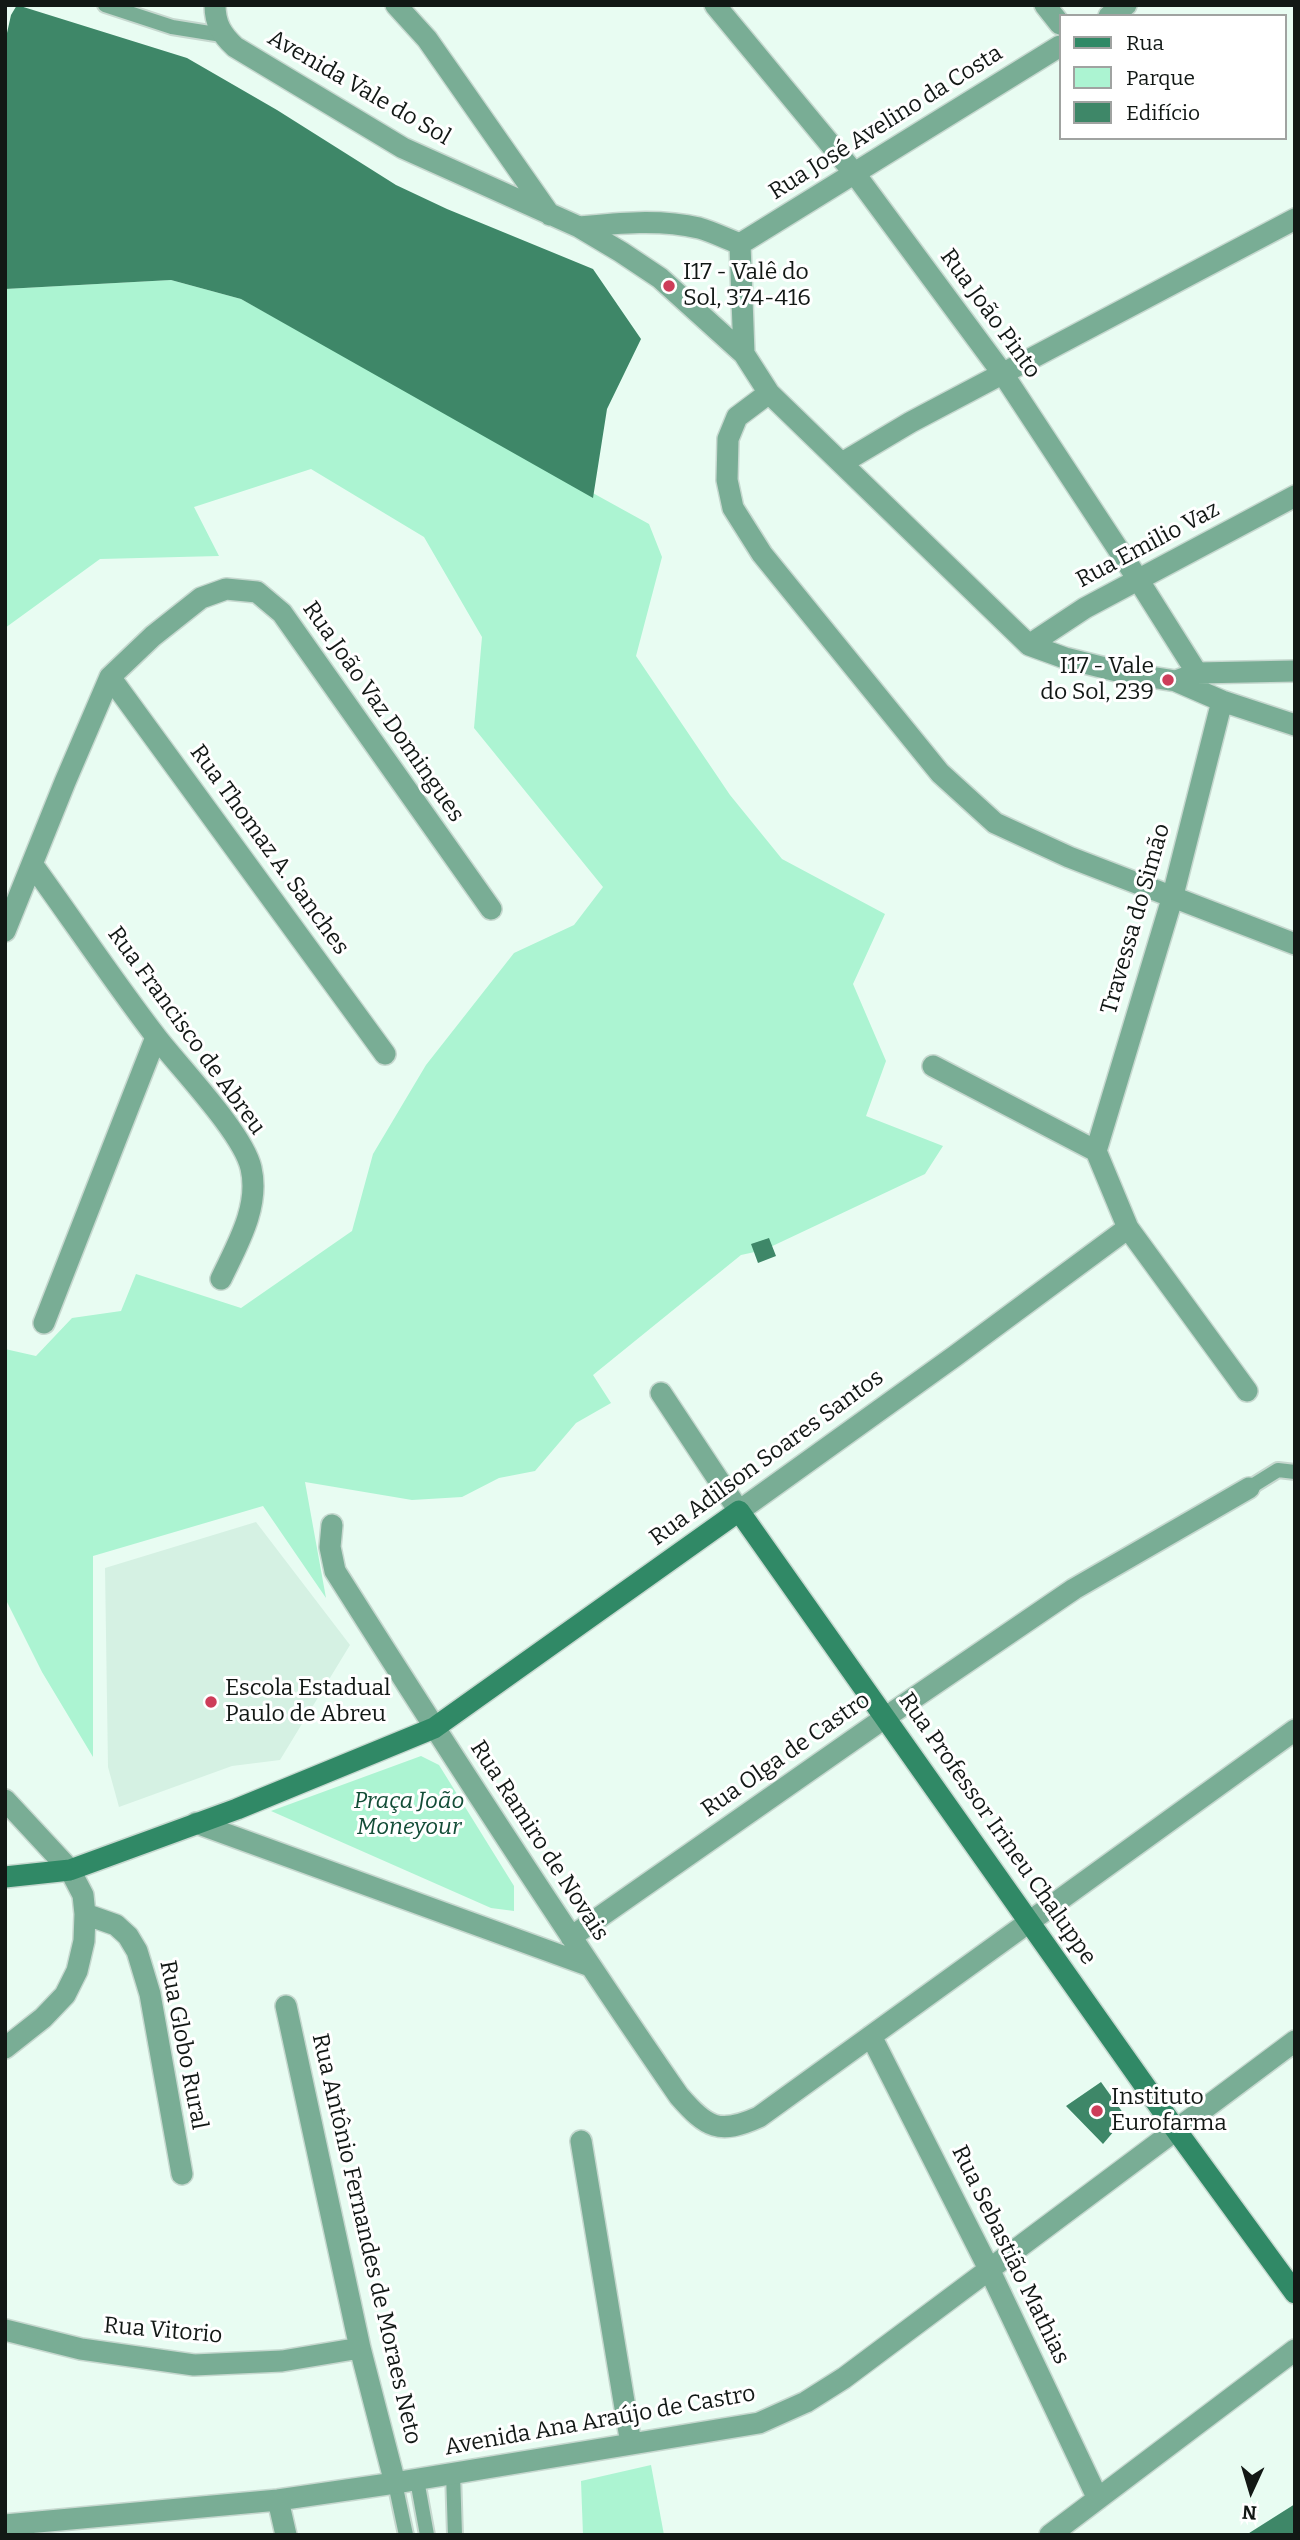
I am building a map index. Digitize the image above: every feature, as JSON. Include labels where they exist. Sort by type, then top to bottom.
[{"type":"street","points":[[215,5],[222,35]]},
{"type":"street","points":[[396,5],[427,39],[552,217]]},
{"type":"street","name":"Rua João Pinto","points":[[715,5],[855,174],[1003,374],[1197,673]]},
{"type":"street","points":[[1045,5],[1058,21]]},
{"type":"street","name":"Avenida Vale do Sol","points":[[222,35],[235,47],[403,148],[579,227],[660,278],[744,354],[769,393],[1029,645]]},
{"type":"street","name":"Rua José Avelino da Costa","points":[[740,244],[1058,47]]},
{"type":"street","points":[[842,463],[911,422],[1295,219]]},
{"type":"street","points":[[579,227],[659,223],[699,228],[740,244],[744,354]]},
{"type":"street","points":[[769,393],[737,417],[728,439],[727,480],[733,508],[762,554],[940,773],[995,823],[1069,857],[1295,944]]},
{"type":"street","name":"Rua Emilio Vaz","points":[[1029,645],[1085,608],[1295,496]]},
{"type":"street","name":"Rua João Vaz Domingues","points":[[110,677],[153,636],[201,598],[226,589],[257,593],[282,613],[491,909]]},
{"type":"street","points":[[1029,645],[1065,658],[1125,673],[1176,681],[1222,701],[1295,725]]},
{"type":"street","points":[[1176,681],[1197,673],[1295,671]]},
{"type":"street","points":[[5,931],[110,677]]},
{"type":"street","name":"Rua Thomaz A. Sanches","points":[[110,677],[385,1054]]},
{"type":"street","name":"Travessa do Simão","points":[[1096,1151],[1172,898],[1222,701]]},
{"type":"street","name":"Rua Francisco de Abreu","points":[[32,864],[156,1037],[236,1138],[251,1166],[254,1195],[243,1230],[221,1279]]},
{"type":"street","points":[[44,1323],[156,1037]]},
{"type":"street","points":[[933,1066],[1096,1151],[1128,1228],[1247,1391]]},
{"type":"street","name":"Rua Adilson Soares Santos","points":[[5,1877],[70,1870],[237,1809],[434,1728],[955,1356],[1128,1228]]},
{"type":"street","name":"Rua Professor Irineu Chaluppe","points":[[661,1393],[739,1511],[1176,2130],[1295,2293]]},
{"type":"street","name":"Rua Olga de Castro","points":[[571,1937],[1074,1589],[1249,1488]]},
{"type":"street","name":"Rua Ramiro de Novais","points":[[332,1524],[330,1547],[335,1571],[434,1728],[679,2096],[696,2115],[715,2126],[737,2127],[759,2117],[1295,1730]]},
{"type":"street","points":[[5,1800],[70,1870],[83,1895],[85,1914],[84,1941],[77,1971],[65,1995],[43,2018],[5,2048]]},
{"type":"street","points":[[196,1823],[590,1966]]},
{"type":"street","name":"Rua Globo Rural","points":[[85,1914],[116,1925],[128,1936],[137,1951],[150,1994],[182,2174]]},
{"type":"street","name":"Rua Antônio Fernandes de Moraes Neto","points":[[286,2006],[360,2348],[395,2483]]},
{"type":"street","name":"Rua Sebastião Mathias","points":[[871,2036],[989,2269],[1098,2499]]},
{"type":"street","name":"Avenida Ana Araújo de Castro","points":[[5,2525],[56,2528],[278,2500],[417,2480],[760,2423],[806,2402],[844,2378],[1295,2041]]},
{"type":"street","points":[[581,2141],[631,2444]]},
{"type":"street","name":"Rua Vitorio","points":[[5,2330],[81,2349],[194,2365],[282,2361],[360,2348]]},
{"type":"street","points":[[1050,2535],[1295,2350]]},
{"type":"street","points":[[278,2500],[286,2535]]},
{"type":"lane","points":[[105,5],[172,27],[222,35]]},
{"type":"lane","points":[[1249,1488],[1278,1470],[1295,1472]]},
{"type":"lane","points":[[453,2473],[455,2535]]},
{"type":"lane","points":[[417,2480],[428,2535]]},
{"type":"lane","points":[[395,2483],[406,2535]]},
{"type":"shaded area","name":"Escola Estadual Paulo de Abreu","points":[[256,1522],[350,1645],[280,1760],[232,1766],[119,1807],[108,1767],[105,1568]]},
{"type":"green space","points":[[171,280],[241,299],[649,524],[662,557],[636,656],[730,795],[782,859],[885,914],[853,984],[886,1061],[866,1116],[943,1146],[925,1174],[764,1250],[741,1255],[593,1375],[611,1403],[576,1423],[535,1471],[499,1478],[462,1497],[412,1500],[305,1482],[326,1598],[263,1506],[93,1556],[93,1757],[42,1672],[5,1598],[5,1349],[36,1356],[72,1318],[121,1311],[136,1274],[241,1308],[352,1231],[373,1154],[426,1065],[514,953],[574,925],[603,887],[474,728],[482,637],[424,537],[311,469],[194,507],[219,556],[100,559],[5,628],[5,289]]},
{"type":"green space","name":"Praça João Moneyour","points":[[421,1756],[439,1765],[514,1886],[514,1911],[491,1908],[271,1811]]},
{"type":"green space","points":[[651,2465],[664,2535],[583,2535],[581,2481]]},
{"type":"building","points":[[17,5],[187,58],[277,110],[396,185],[593,269],[641,339],[607,409],[593,498],[241,299],[171,280],[5,289],[5,42],[11,15]]},
{"type":"building","points":[[769,1238],[776,1256],[758,1263],[751,1244]]},
{"type":"building","name":"Instituto Eurofarma","points":[[1101,2082],[1126,2117],[1103,2144],[1066,2106]]},
{"type":"building","points":[[1295,2504],[1295,2535],[1246,2535]]},
{"type":"place","name":"I17 - Valê do Sol, 374-416","points":[[669,286]]},
{"type":"place","name":"I17 - Vale do Sol, 239","points":[[1168,680]]},
{"type":"place","name":"Escola Estadual Paulo de Abreu","points":[[211,1702]]},
{"type":"place","name":"Instituto Eurofarma","points":[[1097,2111]]}]
